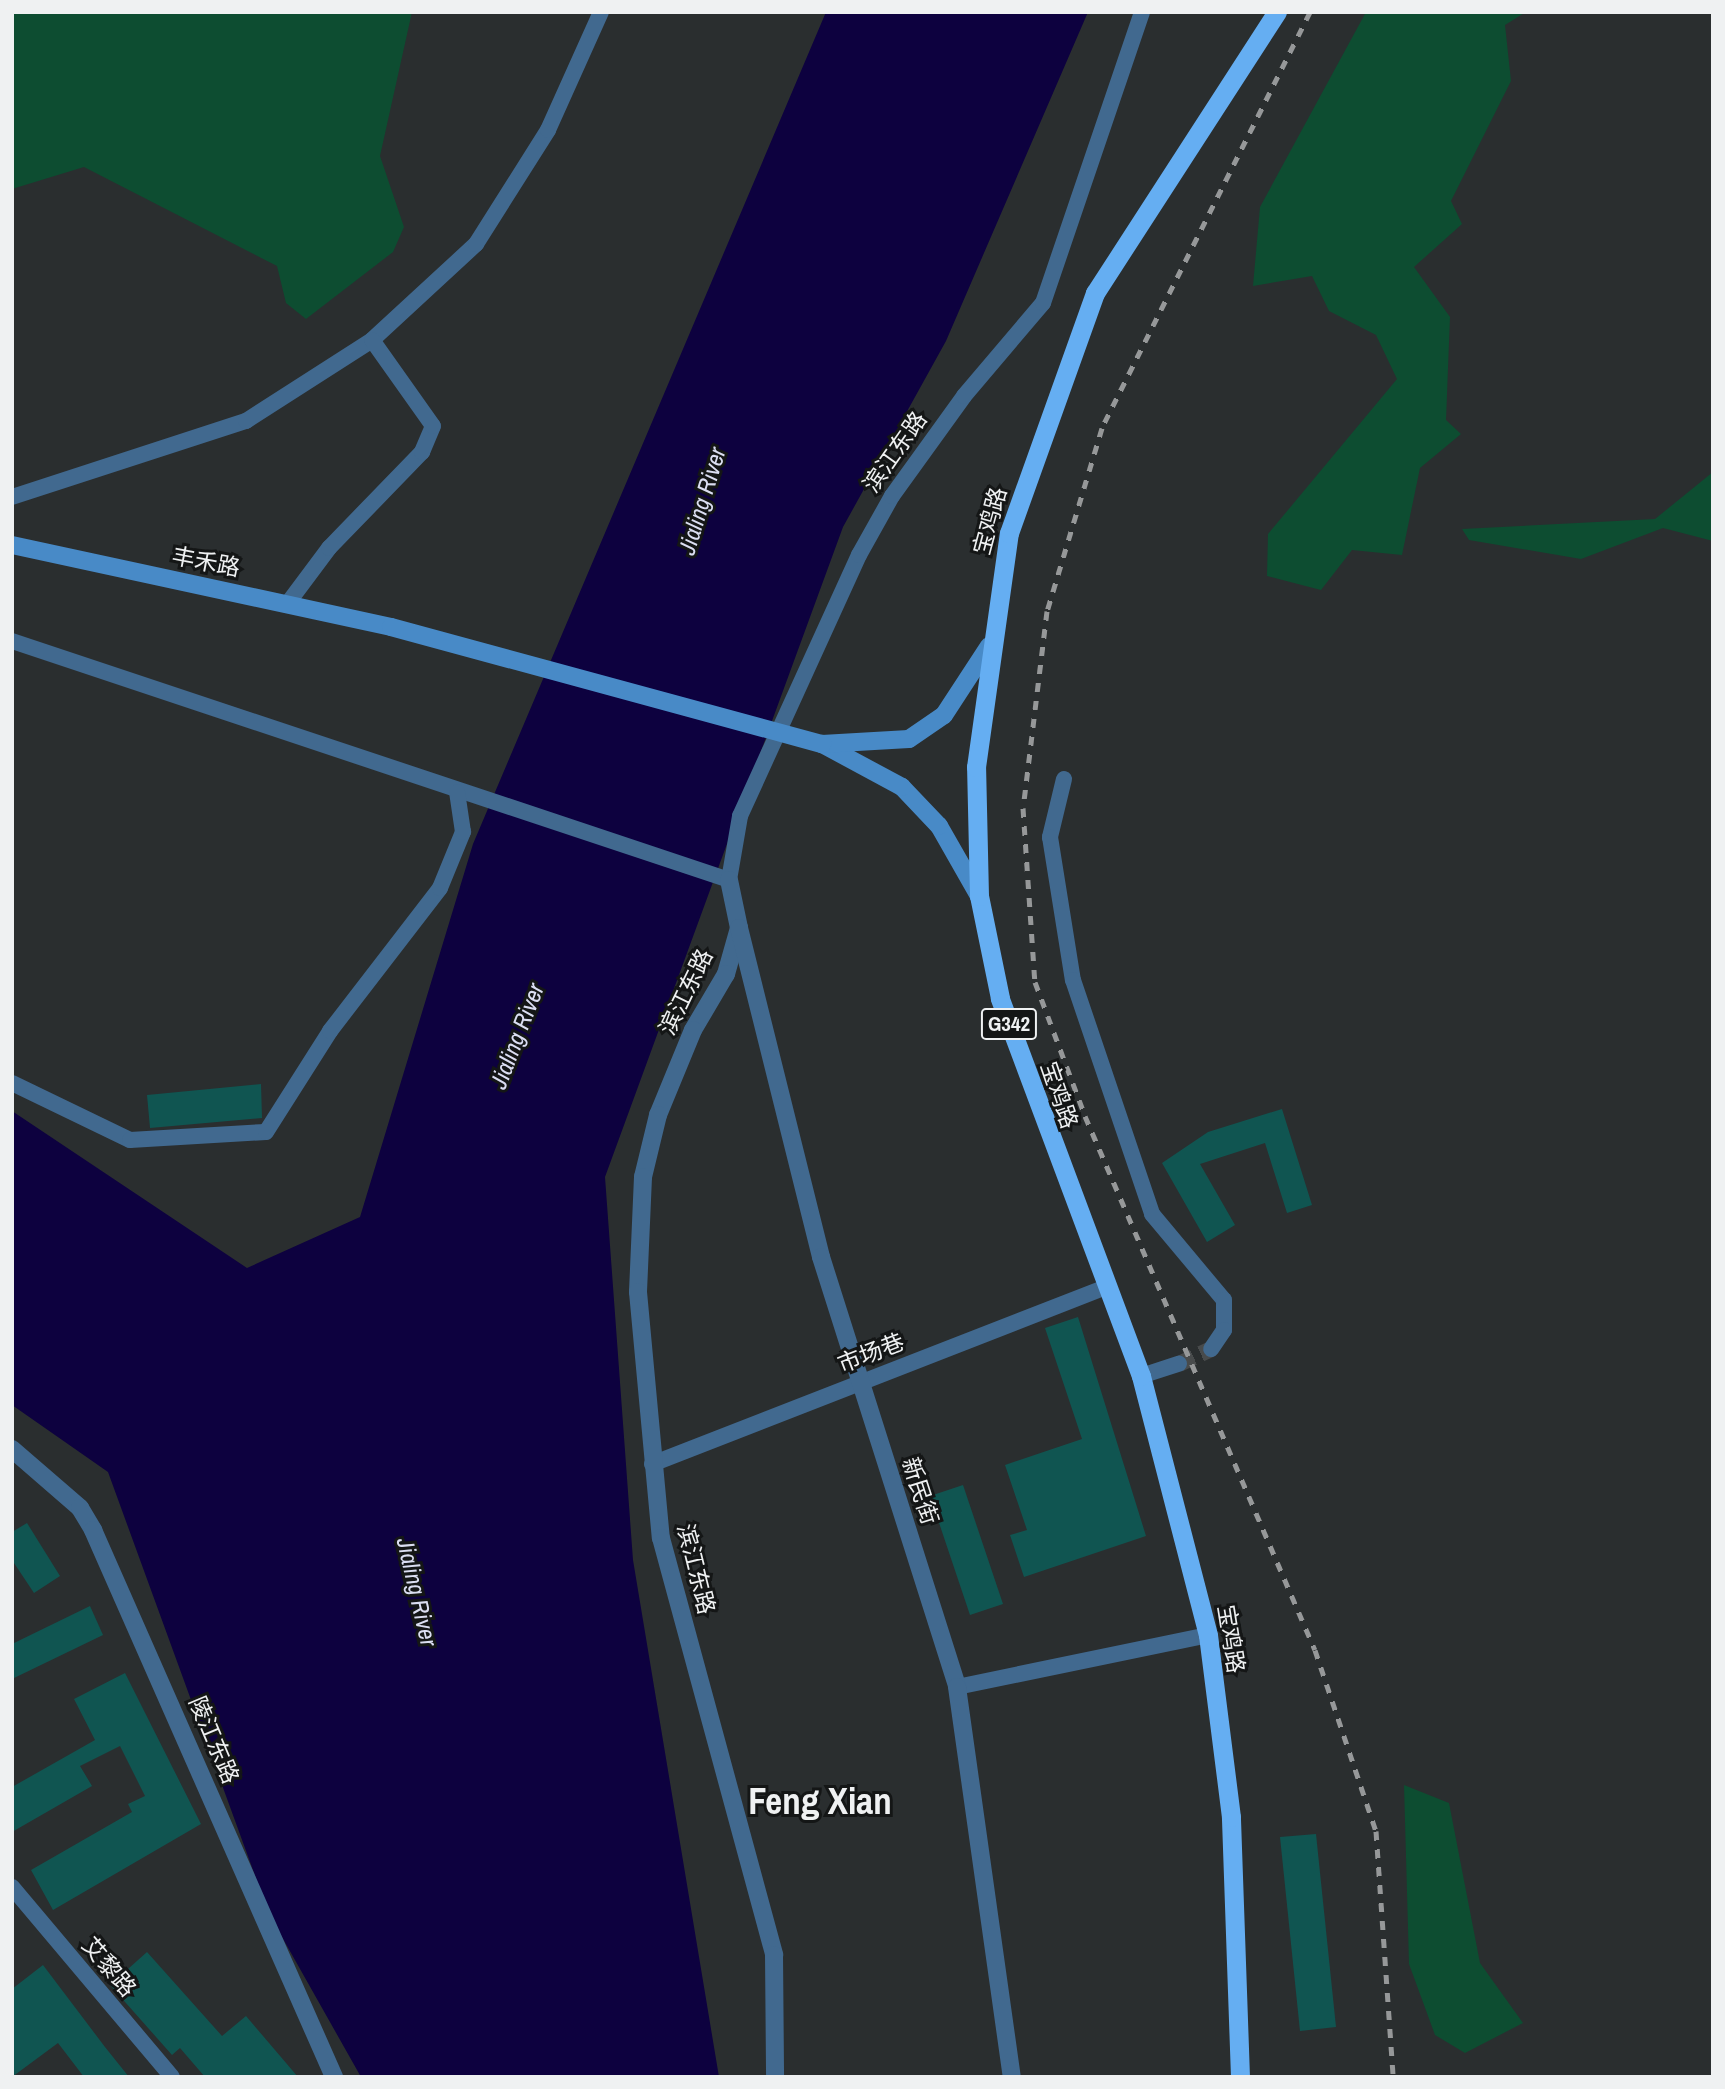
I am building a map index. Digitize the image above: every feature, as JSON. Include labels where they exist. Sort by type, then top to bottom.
[{"type":"highway","name":"宝鸡路","points":[[1240,2077],[1231,1818],[1208,1635],[1141,1376],[1004,1010],[979,896],[976,767],[989,646],[1009,533],[1095,293],[1277,12]]},
{"type":"main road","name":"丰禾路","points":[[12,545],[391,627],[822,744]]},
{"type":"main road","points":[[822,744],[909,739],[944,715],[989,646]]},
{"type":"main road","points":[[822,744],[902,787],[939,826],[979,896]]},
{"type":"street","points":[[12,497],[246,421],[372,340],[476,244],[548,130],[601,12]]},
{"type":"street","name":"滨江东路","points":[[775,2077],[774,1955],[661,1538],[638,1292],[643,1177],[658,1115],[693,1030],[726,974],[739,928],[729,880],[740,816],[859,555],[892,496],[964,396],[1043,303],[1142,12]]},
{"type":"street","points":[[288,603],[329,548],[422,453],[433,426],[372,340]]},
{"type":"street","points":[[12,641],[464,795],[729,880]]},
{"type":"street","points":[[1064,779],[1050,837],[1073,980],[1152,1214],[1224,1300],[1224,1330],[1211,1349]]},
{"type":"street","points":[[12,1083],[130,1140],[266,1132],[330,1031],[440,888],[463,832],[464,795]]},
{"type":"street","name":"新民街","points":[[739,928],[821,1257],[957,1686],[1012,2077]]},
{"type":"street","name":"市场巷","points":[[652,1464],[1106,1287]]},
{"type":"street","points":[[1141,1376],[1179,1364]]},
{"type":"street","name":"陵江东路","points":[[12,1449],[80,1508],[93,1530],[334,2077]]},
{"type":"street","points":[[957,1686],[1208,1635]]},
{"type":"street","name":"艾黎路","points":[[12,1887],[172,2077]]},
{"type":"green space","points":[[12,12],[412,12],[380,156],[404,227],[393,252],[306,319],[286,303],[277,266],[84,167],[12,189]]},
{"type":"green space","points":[[1366,12],[1526,12],[1505,25],[1511,81],[1451,201],[1462,224],[1414,267],[1450,317],[1446,420],[1461,434],[1420,468],[1402,555],[1352,550],[1321,590],[1267,576],[1268,534],[1397,379],[1376,335],[1329,311],[1312,276],[1253,286],[1260,207]]},
{"type":"green space","points":[[1713,472],[1713,541],[1663,528],[1581,559],[1469,540],[1462,529],[1655,519]]},
{"type":"green space","points":[[1404,1785],[1449,1803],[1480,1963],[1523,2023],[1465,2053],[1435,2035],[1409,1964]]},
{"type":"water","name":"Jialing River","points":[[826,12],[1088,12],[946,341],[843,527],[605,1177],[633,1560],[719,2077],[361,2077],[269,1914],[108,1472],[12,1405],[12,1111],[247,1268],[360,1217],[473,844]]},
{"type":"building","points":[[261,1084],[262,1118],[150,1128],[147,1095]]},
{"type":"building","points":[[1282,1109],[1312,1205],[1287,1213],[1265,1143],[1200,1164],[1235,1225],[1207,1242],[1162,1163],[1208,1132]]},
{"type":"building","points":[[1078,1317],[1146,1536],[1024,1577],[1010,1535],[1027,1530],[1005,1465],[1082,1439],[1045,1328]]},
{"type":"building","points":[[963,1485],[1003,1604],[970,1615],[930,1496]]},
{"type":"building","points":[[27,1523],[60,1576],[34,1593],[12,1560],[12,1532]]},
{"type":"building","points":[[90,1606],[103,1635],[12,1679],[12,1644]]},
{"type":"building","points":[[125,1673],[201,1824],[53,1910],[31,1870],[132,1812],[128,1804],[145,1796],[120,1746],[80,1766],[92,1786],[12,1832],[12,1787],[95,1740],[74,1699]]},
{"type":"building","points":[[1316,1834],[1336,2027],[1300,2031],[1280,1837]]},
{"type":"building","points":[[147,1952],[222,2036],[246,2016],[298,2077],[205,2077],[180,2048],[172,2055],[110,1985]]},
{"type":"building","points":[[43,1965],[129,2077],[84,2077],[58,2043],[12,2077],[12,1989]]},
{"type":"tunnel","points":[[1179,1364],[1211,1349]]},
{"type":"railway","points":[[1310,12],[1102,428],[1047,611],[1023,808],[1035,982],[1085,1116],[1315,1650],[1376,1831],[1393,2077]]},
{"type":"district","name":"Feng Xian","points":[[820,1801]]}]
